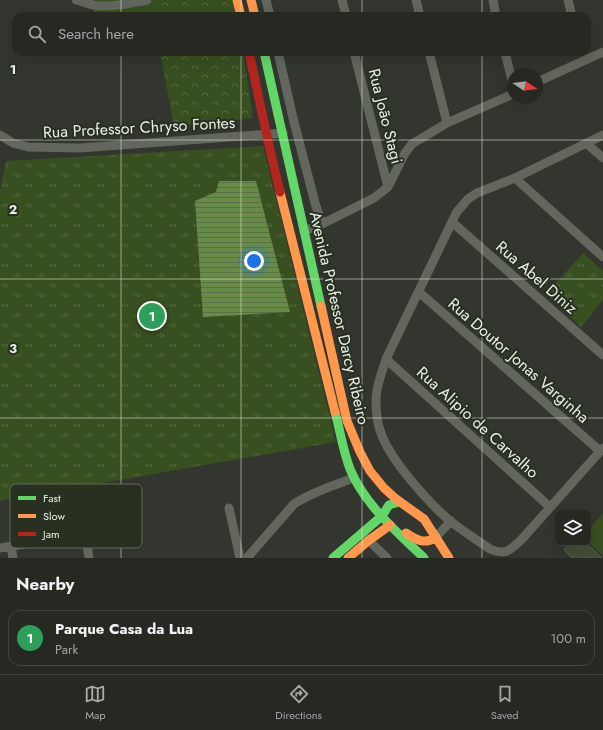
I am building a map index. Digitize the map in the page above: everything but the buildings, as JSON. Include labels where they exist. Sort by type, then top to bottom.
[{"type":"main road","points":[[237,0],[240,12]]},
{"type":"main road","points":[[251,0],[254,12]]},
{"type":"main road","name":"Avenida Professor Darcy Ribeiro","points":[[250,56],[348,467],[366,498],[392,527],[424,558]]},
{"type":"main road","name":"Avenida Professor Darcy Ribeiro","points":[[265,56],[347,421],[367,467],[378,483],[399,502],[425,520],[449,558]]},
{"type":"main road","points":[[353,478],[361,478],[378,483]]},
{"type":"main road","points":[[348,558],[386,509],[390,505],[399,502]]},
{"type":"main road","points":[[333,558],[365,537],[392,527],[402,530],[420,542],[429,542],[436,537]]},
{"type":"street","points":[[76,0],[97,6],[110,6],[147,0]]},
{"type":"street","points":[[266,0],[269,12]]},
{"type":"street","points":[[342,0],[345,12]]},
{"type":"street","points":[[416,0],[419,12]]},
{"type":"street","points":[[493,0],[495,12]]},
{"type":"street","points":[[568,0],[571,12]]},
{"type":"street","points":[[591,54],[603,52]]},
{"type":"street","points":[[279,56],[293,118],[315,203],[322,224]]},
{"type":"street","name":"Rua João Stagi","points":[[355,56],[388,187]]},
{"type":"street","points":[[430,56],[446,123]]},
{"type":"street","points":[[506,56],[509,68]]},
{"type":"street","points":[[543,79],[582,56]]},
{"type":"street","points":[[304,230],[322,224],[374,198],[388,187],[412,144],[446,123],[507,97]]},
{"type":"street","name":"Rua Professor Chryso Fontes","points":[[0,135],[12,143],[28,147],[80,148],[283,133]]},
{"type":"street","points":[[602,449],[512,549],[504,553],[497,552],[490,549],[451,521],[428,500],[391,455],[381,434],[376,415],[376,400],[379,382],[386,359],[452,222],[468,199],[477,193],[515,178],[603,136]]},
{"type":"street","points":[[586,143],[603,158]]},
{"type":"street","points":[[515,178],[603,257]]},
{"type":"street","name":"Rua Abel Diniz","points":[[452,222],[603,355]]},
{"type":"street","name":"Rua Doutor Jonas Varginha","points":[[418,292],[602,449]]},
{"type":"street","name":"Rua Alipio de Carvalho","points":[[386,359],[550,507]]},
{"type":"street","points":[[247,558],[294,504],[313,493],[353,478]]},
{"type":"street","points":[[420,516],[426,511],[428,500]]},
{"type":"street","points":[[229,508],[240,558]]},
{"type":"street","points":[[436,537],[451,521]]},
{"type":"street","points":[[365,537],[387,558]]},
{"type":"street","points":[[0,548],[10,546]]},
{"type":"street","points":[[11,548],[13,558]]},
{"type":"street","points":[[87,548],[89,558]]},
{"type":"green space","points":[[97,0],[235,0],[237,12],[93,12]]},
{"type":"green space","points":[[161,56],[244,56],[253,118],[174,126]]},
{"type":"green space","points":[[263,146],[336,442],[97,484],[10,484],[10,499],[0,501],[0,190],[6,161]]},
{"type":"green space","points":[[583,253],[603,271],[603,300],[581,327],[546,294]]},
{"type":"green space","points":[[603,513],[603,556],[591,545],[591,527]]},
{"type":"shaded area","points":[[219,181],[256,181],[290,312],[203,317],[195,201],[216,192]]},
{"type":"traffic: fast","points":[[265,56],[321,306]]},
{"type":"traffic: fast","points":[[335,412],[343,448],[356,482],[382,517],[424,558]]},
{"type":"traffic: fast","points":[[333,558],[382,516],[389,505],[399,502]]},
{"type":"traffic: slow","points":[[237,0],[240,12]]},
{"type":"traffic: slow","points":[[251,0],[254,12]]},
{"type":"traffic: slow","points":[[280,192],[335,412]]},
{"type":"traffic: slow","points":[[321,306],[347,421],[360,452],[370,471],[384,488],[396,499],[424,519],[449,558]]},
{"type":"traffic: slow","points":[[348,558],[390,525]]},
{"type":"traffic: slow","points":[[406,533],[421,541],[428,541],[436,537]]},
{"type":"traffic: jam","points":[[250,56],[280,192]]},
{"type":"place","name":"Parque Casa da Lua","points":[[152,316]]}]
